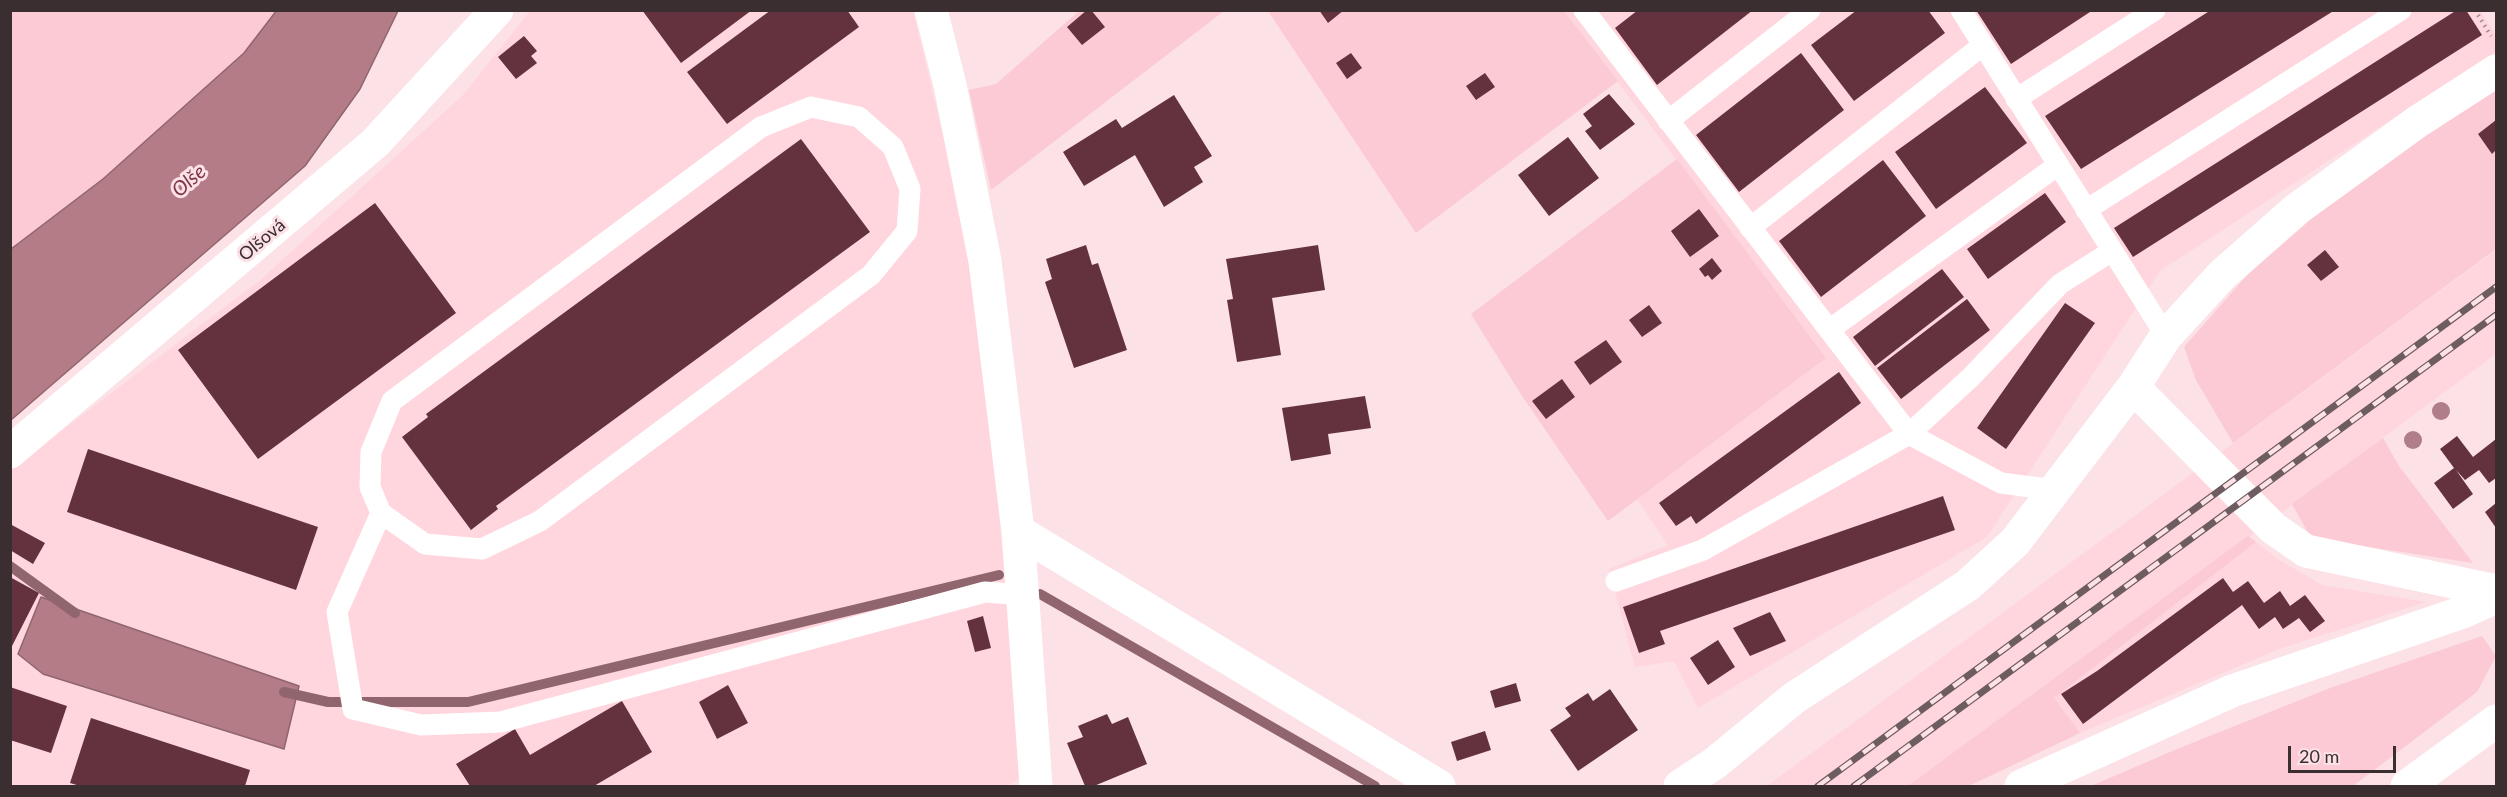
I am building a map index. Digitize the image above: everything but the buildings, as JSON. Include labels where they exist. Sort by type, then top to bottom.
[{"type":"street","name":"Olšová","points":[[10,452],[375,144],[497,10]]},
{"type":"street","points":[[931,10],[950,85],[985,261],[1018,531],[1036,786]]},
{"type":"street","points":[[1680,786],[1715,763],[1794,698],[1968,585],[2014,542],[2133,387],[2166,336],[2222,275],[2297,209],[2417,122],[2496,71]]},
{"type":"street","points":[[2133,387],[2273,528],[2306,551],[2496,591]]},
{"type":"street","points":[[1018,531],[1438,786]]},
{"type":"street","points":[[2021,786],[2232,691],[2463,612],[2496,597]]},
{"type":"street","points":[[2407,786],[2496,721]]},
{"type":"lane","points":[[1668,121],[1810,10]]},
{"type":"lane","points":[[1961,10],[2166,336]]},
{"type":"lane","points":[[2016,99],[2155,10]]},
{"type":"lane","points":[[2086,210],[2401,10]]},
{"type":"lane","points":[[1588,12],[1668,121],[1909,434],[2001,483],[2055,490]]},
{"type":"lane","points":[[1750,228],[1983,45]]},
{"type":"lane","points":[[381,513],[425,544],[482,549],[540,521],[871,275],[907,231],[910,189],[892,147],[859,117],[811,107],[761,127],[392,401],[371,452],[370,487],[381,513],[337,612],[353,709],[422,725],[501,722],[985,592],[1022,596]]},
{"type":"lane","points":[[1829,330],[2058,165]]},
{"type":"lane","points":[[1616,581],[1703,550],[1909,434],[1970,378],[2060,284],[2112,251]]},
{"type":"path","points":[[2475,10],[2496,44]]},
{"type":"shaded area","points":[[2480,10],[2496,35],[2496,51],[2160,271],[1987,537],[1698,708],[1674,661],[1635,667],[1609,569],[1668,545],[1637,499],[1826,358],[1564,11]]},
{"type":"shaded area","points":[[10,11],[277,11],[244,53],[103,179],[11,249]]},
{"type":"shaded area","points":[[530,11],[913,11],[975,266],[1024,776],[1007,786],[11,786],[11,469],[259,281],[462,96]]},
{"type":"shaded area","points":[[1079,11],[1224,11],[991,190],[969,90],[996,84]]},
{"type":"shaded area","points":[[1268,11],[1564,11],[1618,81],[1416,233]]},
{"type":"shaded area","points":[[2496,88],[2496,249],[2233,443],[2196,380],[2184,347],[2249,273],[2332,194]]},
{"type":"shaded area","points":[[1677,159],[1826,358],[1608,521],[1522,396],[1471,314]]},
{"type":"shaded area","points":[[2496,250],[2496,354],[2029,700],[1910,786],[1767,786]]},
{"type":"shaded area","points":[[2383,438],[2399,466],[2473,563],[2311,538],[2292,504]]},
{"type":"shaded area","points":[[2248,536],[2256,542],[2054,698],[2080,733],[1969,786],[1908,786]]},
{"type":"shaded area","points":[[2256,542],[2281,561],[2322,585],[2426,602],[2282,648],[2080,733],[2053,698]]},
{"type":"shaded area","points":[[2482,636],[2496,656],[2477,692],[2353,786],[2091,786],[2330,688]]},
{"type":"water","name":"Olše","points":[[277,10],[398,11],[360,89],[305,166],[11,420],[11,249],[103,179],[244,53]]},
{"type":"water","points":[[41,597],[299,686],[284,749],[43,674],[18,654]]},
{"type":"waterway","points":[[10,566],[75,613]]},
{"type":"waterway","points":[[284,692],[328,702],[468,702],[999,575]]},
{"type":"waterway","points":[[1040,594],[1375,786]]},
{"type":"railway","points":[[1818,786],[2496,287]]},
{"type":"railway","points":[[1854,786],[2496,315]]}]
